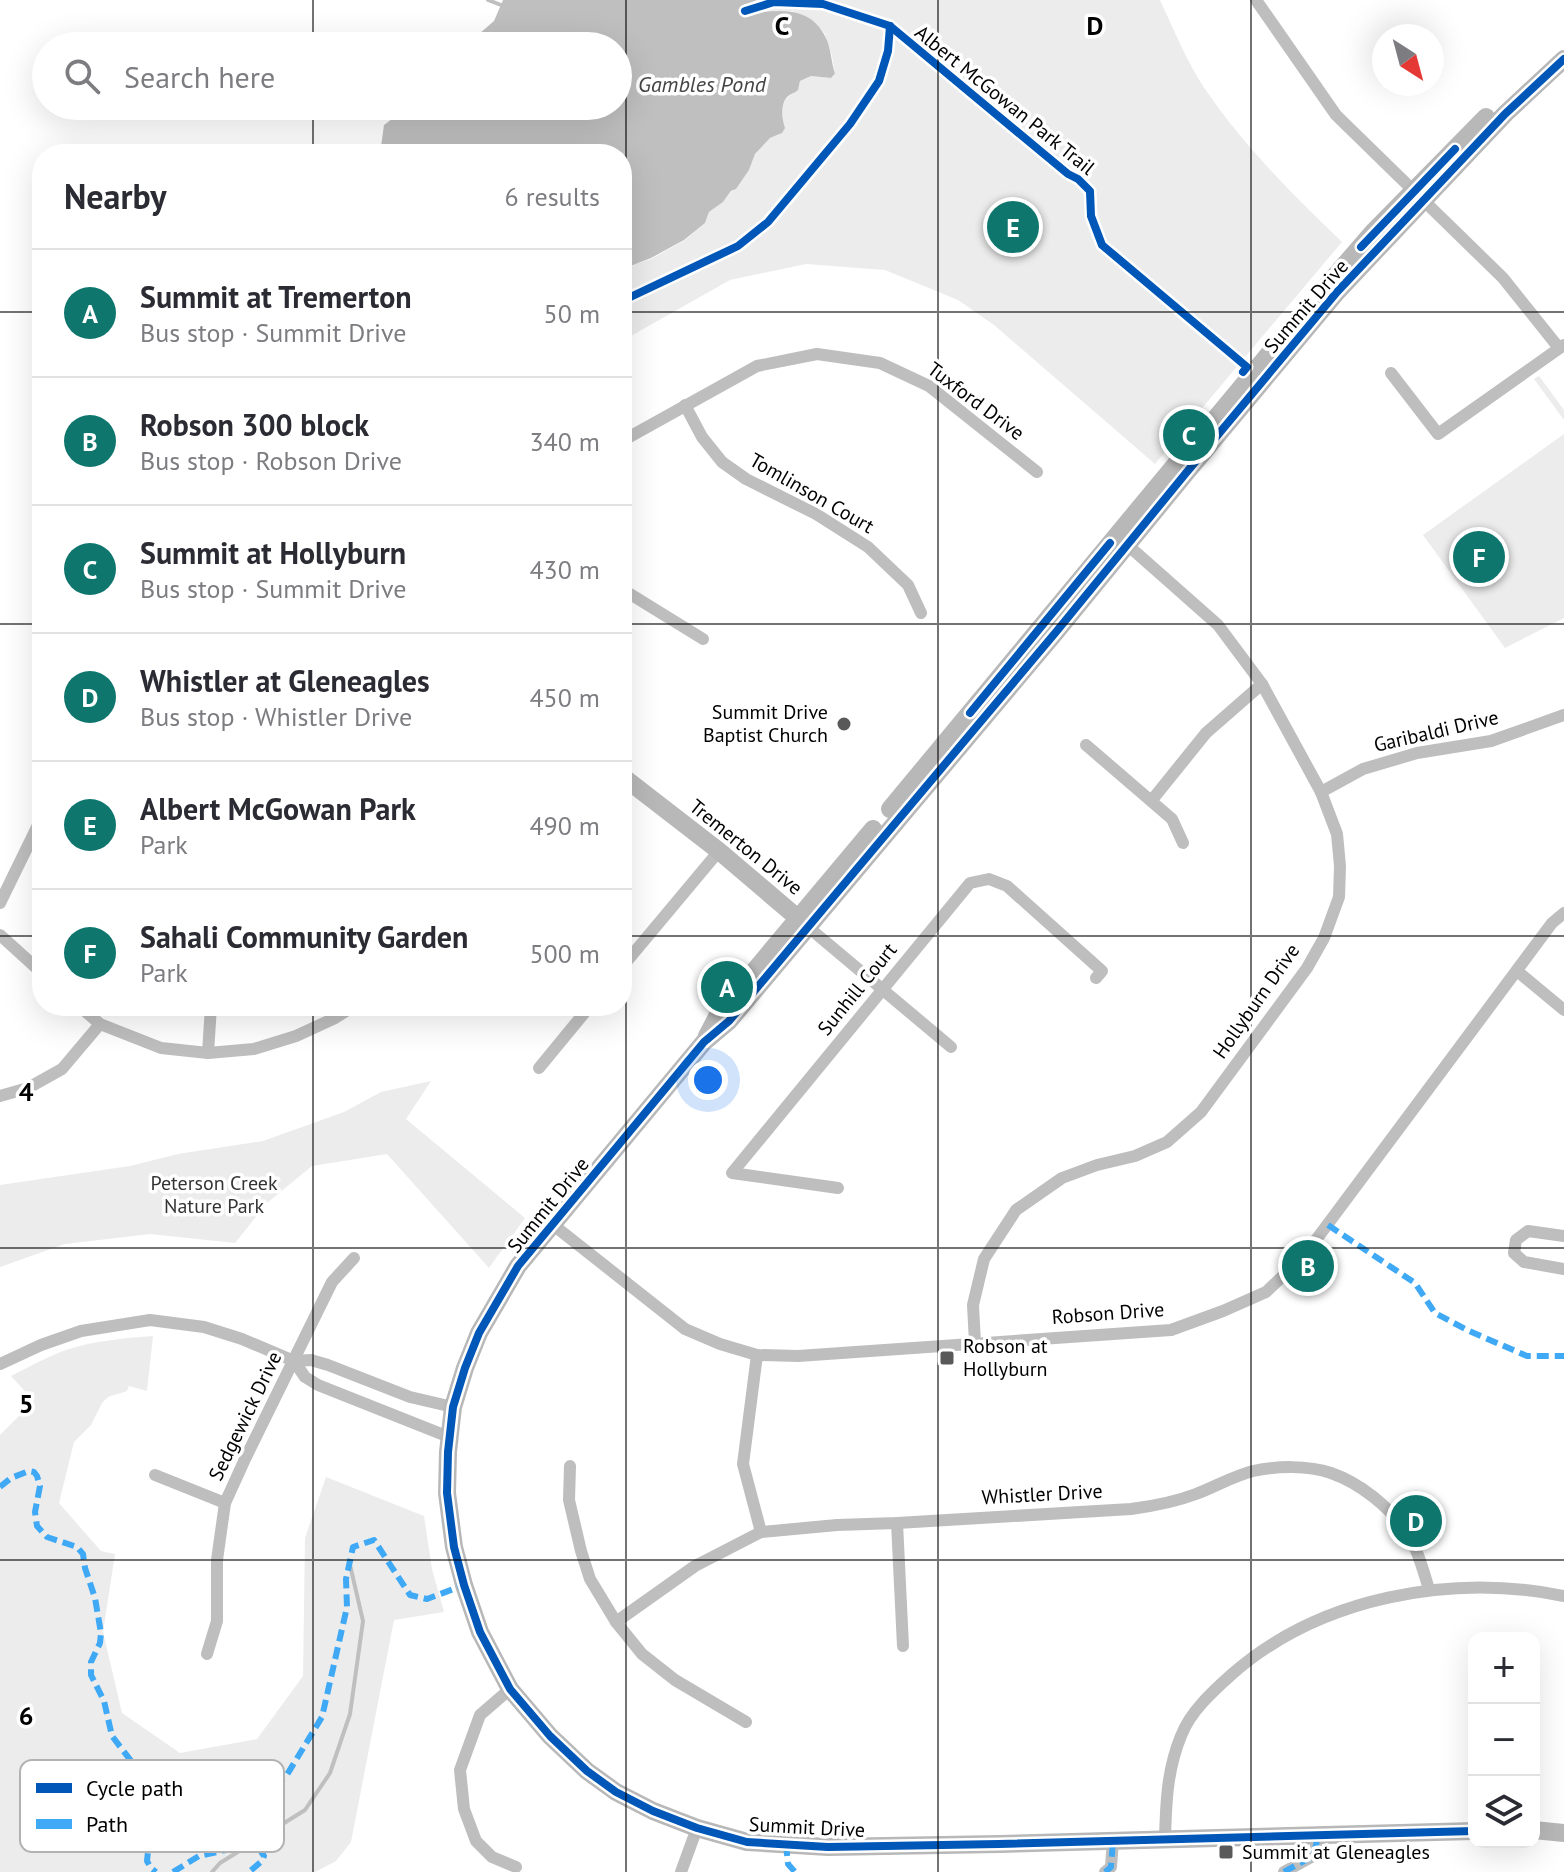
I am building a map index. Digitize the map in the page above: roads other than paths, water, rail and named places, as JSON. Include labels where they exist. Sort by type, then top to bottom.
[{"type":"main road","name":"Summit Drive","points":[[1468,1831],[828,1847],[747,1842],[653,1811],[616,1792],[587,1771],[550,1736],[510,1689],[480,1632],[454,1547],[447,1493],[449,1437],[453,1407],[479,1333],[518,1266],[704,1042],[729,1021],[803,922],[1056,632],[1122,540],[1502,101],[1564,43]]},
{"type":"main road","name":"Summit Drive","points":[[1418,196],[1564,59]]},
{"type":"main road","name":"Tremerton Drive","points":[[632,784],[803,922]]},
{"type":"main road","points":[[1540,1831],[1564,1833]]},
{"type":"street","points":[[1256,0],[1336,115],[1503,278],[1561,346],[1438,434],[1391,373]]},
{"type":"street","name":"Tuxford Drive","points":[[632,435],[757,366],[817,354],[880,363],[929,386],[1037,472]]},
{"type":"street","name":"Tomlinson Court","points":[[685,405],[702,437],[722,462],[746,479],[816,514],[868,547],[908,585],[921,613]]},
{"type":"street","name":"Hollyburn Drive","points":[[975,1343],[973,1305],[984,1259],[1016,1210],[1062,1178],[1135,1156],[1167,1142],[1201,1112],[1307,968],[1324,938],[1339,897],[1337,834],[1321,792],[1262,684],[1218,625],[1122,540]]},
{"type":"street","points":[[632,595],[703,639]]},
{"type":"street","points":[[1152,800],[1206,733],[1262,684]]},
{"type":"street","name":"Garibaldi Drive","points":[[1321,792],[1363,769],[1417,753],[1491,741],[1564,715]]},
{"type":"street","points":[[1086,745],[1172,819],[1183,843]]},
{"type":"street","points":[[0,903],[32,837]]},
{"type":"street","points":[[632,955],[719,851]]},
{"type":"street","name":"Sunhill Court","points":[[838,1188],[732,1173],[970,883],[989,879],[1007,886],[1102,971],[1096,978]]},
{"type":"street","name":"Robson Drive","points":[[552,1224],[685,1329],[757,1355],[798,1356],[1171,1330],[1266,1292],[1304,1256],[1552,923],[1564,913]]},
{"type":"street","name":"Tremerton Drive","points":[[803,922],[951,1047]]},
{"type":"street","points":[[0,935],[32,964]]},
{"type":"street","points":[[1517,971],[1564,1010]]},
{"type":"street","points":[[91,1016],[100,1024],[161,1048],[208,1053],[254,1049],[296,1036],[338,1016]]},
{"type":"street","points":[[208,1053],[210,1016]]},
{"type":"street","points":[[539,1068],[582,1016]]},
{"type":"street","points":[[0,1096],[28,1088],[62,1069],[100,1024]]},
{"type":"street","points":[[1564,1236],[1528,1231],[1516,1240],[1514,1253],[1524,1262],[1564,1269]]},
{"type":"street","name":"Sedgewick Drive","points":[[207,1654],[217,1621],[217,1560],[225,1503],[332,1282],[354,1258]]},
{"type":"street","points":[[0,1364],[81,1331],[150,1320],[204,1327],[294,1361],[311,1360],[410,1397],[453,1407]]},
{"type":"street","points":[[757,1355],[743,1464],[761,1532]]},
{"type":"street","points":[[294,1361],[305,1377],[318,1385],[449,1437]]},
{"type":"street","points":[[570,1466],[569,1500],[581,1551],[590,1579],[616,1622],[642,1654],[675,1680],[746,1722]]},
{"type":"street","name":"Whistler Drive","points":[[616,1622],[695,1566],[761,1532],[1131,1509],[1167,1504],[1253,1471],[1278,1467],[1331,1473],[1361,1488],[1390,1511],[1408,1534],[1429,1589]]},
{"type":"street","points":[[155,1475],[225,1503]]},
{"type":"street","points":[[897,1523],[903,1646]]},
{"type":"street","points":[[1165,1838],[1166,1788],[1181,1734],[1206,1697],[1251,1658],[1282,1638],[1370,1602],[1429,1589],[1501,1588],[1564,1596]]},
{"type":"street","points":[[510,1689],[480,1715],[460,1770],[464,1809],[476,1841],[492,1857],[516,1867]]},
{"type":"street","points":[[681,1872],[697,1828]]},
{"type":"street","points":[[1284,1872],[1313,1856],[1319,1834]]},
{"type":"street","points":[[1105,1872],[1111,1867],[1113,1840]]},
{"type":"water","name":"Gambles Pond","points":[[503,0],[757,0],[745,5],[745,12],[791,12],[801,14],[818,26],[827,40],[835,74],[831,78],[811,76],[800,81],[798,90],[783,104],[785,128],[782,133],[770,138],[755,154],[736,189],[709,212],[705,223],[684,240],[632,265],[632,144],[381,144],[384,125],[391,120],[632,120],[632,32],[481,32],[494,21]]},
{"type":"waterway","points":[[488,0],[501,5]]},
{"type":"waterway","points":[[284,1823],[305,1810],[330,1773],[350,1714],[363,1621],[350,1565]]},
{"type":"waterway","points":[[212,1872],[238,1852]]},
{"type":"place","name":"Albert McGowan Park","points":[[1013,227]]},
{"type":"place","name":"Summit at Hollyburn","points":[[1189,435]]},
{"type":"place","name":"Sahali Community Garden","points":[[1479,557]]},
{"type":"place","name":"Summit Drive Baptist Church","points":[[844,724]]},
{"type":"place","name":"Summit at Tremerton","points":[[727,987]]},
{"type":"place","name":"Robson 300 block","points":[[1308,1266]]},
{"type":"place","name":"Robson at Hollyburn","points":[[947,1358]]},
{"type":"place","name":"Whistler at Gleneagles","points":[[1416,1521]]},
{"type":"place","name":"Summit at Gleneagles","points":[[1226,1852]]},
{"type":"park label","name":"Peterson Creek Nature Park","points":[[214,1194]]}]
